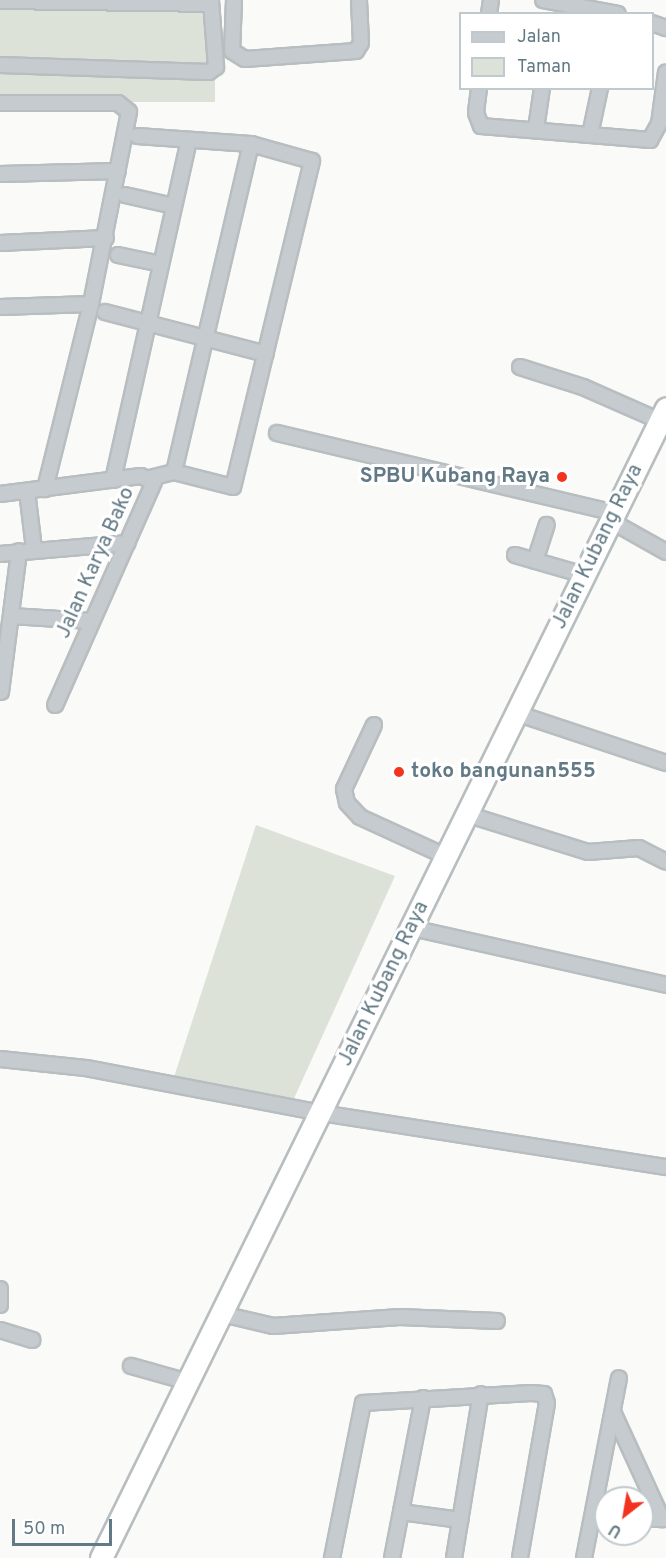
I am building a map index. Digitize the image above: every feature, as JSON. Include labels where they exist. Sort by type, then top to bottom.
[{"type":"highway","name":"Jalan Kubang Raya","points":[[101,1558],[663,414]]},
{"type":"street","points":[[234,0],[232,51],[245,59],[356,51],[361,43],[359,0]]},
{"type":"street","points":[[0,1],[211,2],[216,67],[209,72],[0,65]]},
{"type":"street","points":[[551,4],[609,12]]},
{"type":"street","points":[[479,90],[477,123],[590,135],[654,138],[666,72]]},
{"type":"street","points":[[536,129],[542,90]]},
{"type":"street","points":[[590,135],[600,90]]},
{"type":"street","points":[[0,103],[123,105],[129,112],[92,304],[45,489]]},
{"type":"street","points":[[137,136],[250,144],[312,161],[233,487],[174,472],[150,478]]},
{"type":"street","points":[[113,480],[189,140]]},
{"type":"street","points":[[174,472],[207,339],[250,144]]},
{"type":"street","points":[[0,174],[118,171]]},
{"type":"street","points":[[125,195],[174,206]]},
{"type":"street","points":[[0,243],[106,238]]},
{"type":"street","points":[[118,255],[161,264]]},
{"type":"street","points":[[0,307],[92,304]]},
{"type":"street","points":[[105,312],[266,354]]},
{"type":"street","points":[[520,367],[663,414]]},
{"type":"street","points":[[277,433],[613,517],[666,552]]},
{"type":"street","name":"Jalan Karya Bako","points":[[0,494],[113,480],[150,478],[152,491],[91,621],[55,705]]},
{"type":"street","points":[[27,491],[34,549]]},
{"type":"street","points":[[535,561],[547,525]]},
{"type":"street","points":[[0,554],[34,549],[128,543]]},
{"type":"street","points":[[1,692],[19,551]]},
{"type":"street","points":[[515,555],[584,575]]},
{"type":"street","points":[[0,582],[15,584]]},
{"type":"street","points":[[11,616],[91,621]]},
{"type":"street","points":[[516,713],[666,764]]},
{"type":"street","points":[[374,725],[344,789],[347,803],[360,817],[445,856]]},
{"type":"street","points":[[466,814],[588,852],[639,848],[666,862]]},
{"type":"street","points":[[412,928],[666,986]]},
{"type":"street","points":[[0,1059],[86,1068],[321,1113],[666,1167]]},
{"type":"street","points":[[0,1289],[0,1305]]},
{"type":"street","points":[[222,1314],[273,1326],[400,1317],[497,1321]]},
{"type":"street","points":[[0,1330],[33,1340]]},
{"type":"street","points":[[132,1366],[188,1382]]},
{"type":"street","points":[[584,1558],[619,1378]]},
{"type":"street","points":[[332,1558],[363,1403],[481,1394],[531,1393],[544,1395],[547,1403],[520,1558]]},
{"type":"street","points":[[454,1558],[481,1394]]},
{"type":"street","points":[[392,1558],[423,1398]]},
{"type":"street","points":[[613,1412],[664,1519]]},
{"type":"street","points":[[401,1512],[460,1520]]},
{"type":"green space","points":[[0,0],[215,0],[215,102],[0,102]]},
{"type":"green space","points":[[256,825],[395,876],[292,1103],[174,1077]]},
{"type":"place","name":"SPBU Kubang Raya","points":[[562,477]]},
{"type":"place","name":"toko bangunan555","points":[[399,772]]}]
